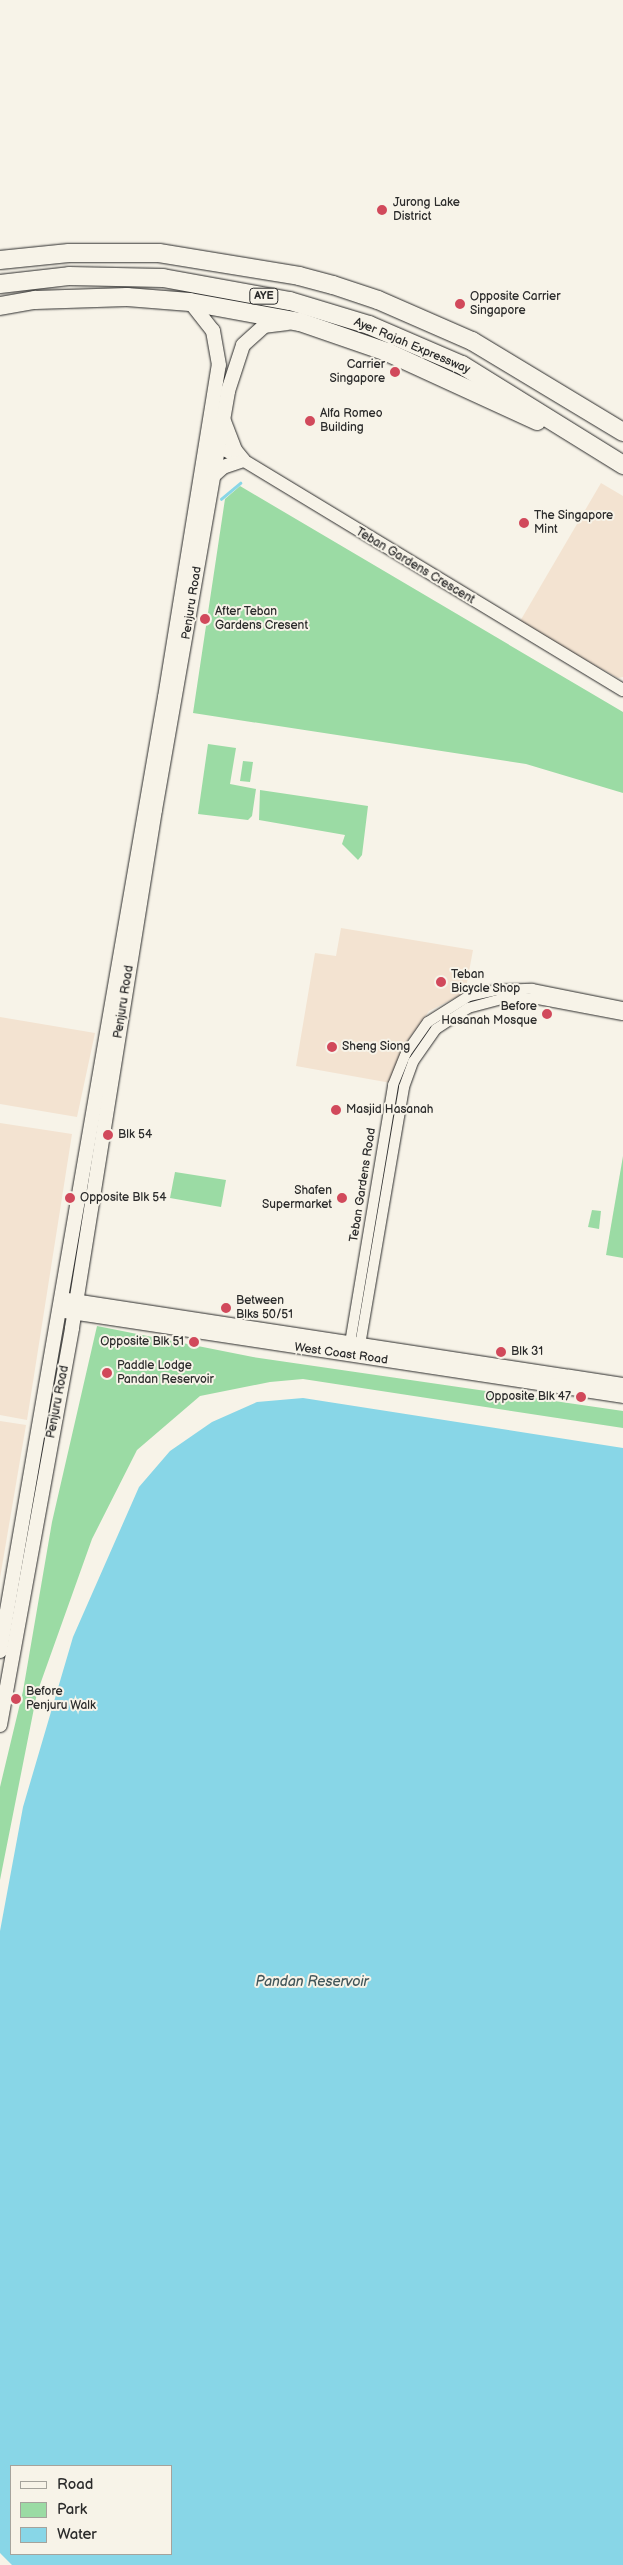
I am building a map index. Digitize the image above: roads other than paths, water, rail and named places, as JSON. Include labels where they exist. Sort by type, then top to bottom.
[{"type":"highway","name":"AYE","points":[[0,260],[69,253],[159,253],[333,285],[378,300],[472,341],[623,432]]},
{"type":"highway","name":"Ayer Rajah Expressway","points":[[0,284],[69,276],[163,278],[290,301],[369,325],[462,365],[623,466]]},
{"type":"highway","points":[[0,306],[35,300],[126,297],[190,302],[300,322],[387,352],[538,421],[550,420]]},
{"type":"main road","name":"Penjuru Road","points":[[0,1651],[60,1305],[214,476],[213,445],[218,356],[213,330],[190,302]]},
{"type":"main road","name":"Penjuru Road","points":[[0,1725],[75,1307],[145,841],[213,445],[224,421],[228,391],[244,345],[264,326],[300,322]]},
{"type":"main road","points":[[214,476],[223,467],[243,460],[235,450],[224,421]]},
{"type":"main road","name":"West Coast Road","points":[[60,1305],[354,1351],[623,1396]]},
{"type":"main road","name":"West Coast Road","points":[[354,1351],[623,1385]]},
{"type":"street","name":"Teban Gardens Crescent","points":[[213,445],[243,460],[623,690]]},
{"type":"street","name":"Teban Gardens Road","points":[[354,1351],[393,1085],[406,1053],[428,1022],[469,996],[496,990],[532,989],[623,1007]]},
{"type":"street","name":"Teban Gardens Road","points":[[354,1351],[404,1086],[413,1062],[436,1029],[468,1008],[506,998],[538,999],[623,1015]]},
{"type":"water","name":"Pandan Reservoir","points":[[303,1398],[623,1448],[623,2565],[12,2565],[0,2553],[0,1931],[23,1807],[73,1637],[139,1487],[170,1451],[212,1422],[257,1402]]},
{"type":"waterway","points":[[221,499],[240,483]]},
{"type":"place","name":"Jurong Lake District","points":[[382,210]]},
{"type":"place","name":"Opposite Carrier Singapore","points":[[460,304]]},
{"type":"place","name":"Carrier Singapore","points":[[395,372]]},
{"type":"place","name":"Alfa Romeo Building","points":[[310,421]]},
{"type":"place","name":"The Singapore Mint","points":[[524,523]]},
{"type":"place","name":"After Teban Gardens Cresent","points":[[205,619]]},
{"type":"place","name":"Teban Bicycle Shop","points":[[441,982]]},
{"type":"place","name":"Before Hasanah Mosque","points":[[547,1014]]},
{"type":"place","name":"Sheng Siong","points":[[332,1047]]},
{"type":"place","name":"Masjid Hasanah","points":[[336,1110]]},
{"type":"place","name":"Blk 54","points":[[108,1135]]},
{"type":"place","name":"Opposite Blk 54","points":[[70,1198]]},
{"type":"place","name":"Shafen Supermarket","points":[[342,1198]]},
{"type":"place","name":"Between Blks 50/51","points":[[226,1308]]},
{"type":"place","name":"Opposite Blk 51","points":[[194,1342]]},
{"type":"place","name":"Blk 31","points":[[501,1352]]},
{"type":"place","name":"Paddle Lodge Pandan Reservoir","points":[[107,1373]]},
{"type":"place","name":"Opposite Blk 47","points":[[581,1397]]},
{"type":"place","name":"Before Penjuru Walk","points":[[16,1699]]}]
